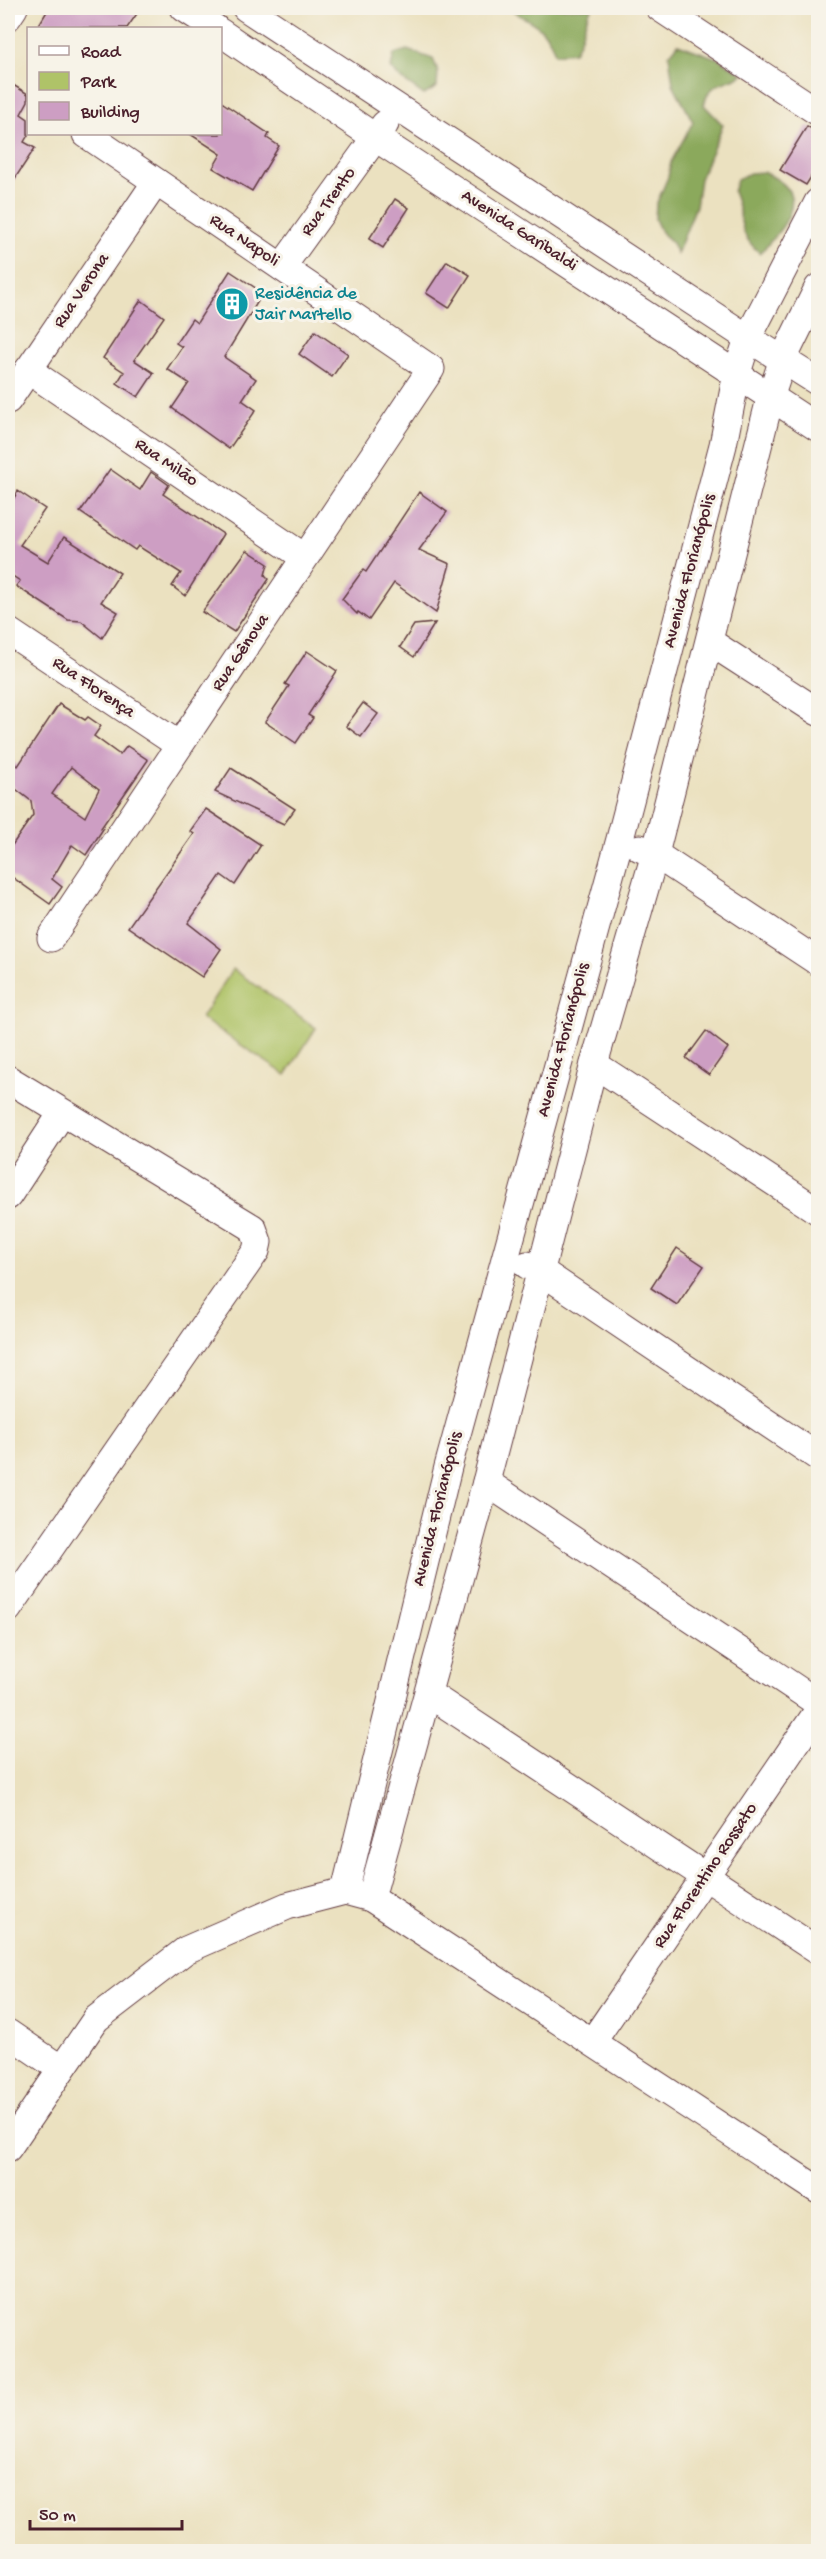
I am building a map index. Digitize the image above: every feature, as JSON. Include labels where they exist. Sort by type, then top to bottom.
[{"type":"street","points":[[8,18],[14,8]]},
{"type":"street","points":[[184,8],[213,27]]},
{"type":"street","name":"Avenida Garibaldi","points":[[246,8],[397,105],[748,338],[819,382]]},
{"type":"street","points":[[660,8],[819,112]]},
{"type":"street","name":"Avenida Garibaldi","points":[[222,33],[376,138],[819,428]]},
{"type":"street","name":"Rua Trento","points":[[282,267],[376,138],[397,105]]},
{"type":"street","name":"Rua Napoli","points":[[87,135],[431,369]]},
{"type":"street","name":"Rua Verona","points":[[8,400],[156,182]]},
{"type":"street","name":"Avenida Florianópolis","points":[[345,1891],[442,1490],[620,839],[723,445],[737,373],[748,338],[819,202]]},
{"type":"street","name":"Avenida Florianópolis","points":[[371,1898],[486,1482],[594,1064],[655,854],[771,395],[783,358],[819,288]]},
{"type":"street","name":"Rua Gênova","points":[[51,938],[431,369]]},
{"type":"street","name":"Rua Milão","points":[[28,370],[304,557]]},
{"type":"street","name":"Rua Florença","points":[[8,631],[179,745]]},
{"type":"street","points":[[710,642],[819,712]]},
{"type":"street","points":[[620,839],[655,854],[819,962]]},
{"type":"street","points":[[594,1064],[819,1211]]},
{"type":"street","points":[[8,1078],[253,1228],[258,1242],[256,1251],[8,1609]]},
{"type":"street","points":[[8,1196],[62,1113]]},
{"type":"street","points":[[506,1255],[541,1271],[819,1457]]},
{"type":"street","points":[[486,1482],[819,1703]]},
{"type":"street","points":[[429,1694],[819,1951]]},
{"type":"street","name":"Rua Florentino Rossato","points":[[593,2041],[819,1711]]},
{"type":"street","points":[[8,2148],[96,2019],[186,1950],[287,1906],[345,1891],[371,1898],[819,2190]]},
{"type":"street","points":[[8,2033],[61,2068]]},
{"type":"green space","points":[[509,8],[592,8],[574,52],[555,54],[552,44],[542,30]]},
{"type":"green space","points":[[678,44],[719,59],[743,74],[714,87],[704,105],[723,125],[700,179],[696,206],[677,254],[671,241],[661,232],[655,219],[656,205],[668,177],[671,162],[693,122],[673,84],[669,55]]},
{"type":"green space","points":[[407,50],[433,59],[438,71],[437,87],[424,95],[400,78],[391,68],[394,54]]},
{"type":"green space","points":[[764,172],[787,188],[791,197],[791,205],[784,224],[760,253],[747,238],[733,192],[737,179],[750,173]]},
{"type":"green space","points":[[233,969],[316,1028],[286,1075],[201,1018]]},
{"type":"building","points":[[49,8],[141,8],[128,27],[38,27]]},
{"type":"building","points":[[13,85],[27,93],[27,103],[21,114],[27,118],[28,135],[24,142],[35,148],[8,189],[8,94]]},
{"type":"building","points":[[222,102],[269,134],[267,138],[279,146],[252,191],[213,168],[221,154],[192,135],[222,135]]},
{"type":"building","points":[[807,126],[819,133],[819,164],[806,185],[780,170]]},
{"type":"building","points":[[395,199],[409,208],[383,248],[369,239]]},
{"type":"building","points":[[447,261],[470,275],[449,308],[426,293]]},
{"type":"building","points":[[230,271],[263,293],[224,357],[256,379],[242,400],[256,410],[229,449],[172,408],[189,383],[167,369],[182,347],[176,343],[192,319],[197,323]]},
{"type":"building","points":[[141,300],[164,317],[134,360],[154,373],[138,397],[117,383],[124,372],[103,358]]},
{"type":"building","points":[[315,331],[348,354],[332,377],[299,354]]},
{"type":"building","points":[[110,469],[140,490],[151,472],[169,485],[163,494],[223,534],[185,596],[172,586],[181,573],[138,546],[135,550],[80,512]]},
{"type":"building","points":[[18,491],[45,509],[20,545],[48,562],[64,537],[120,573],[101,602],[118,612],[102,638],[81,621],[68,620],[16,586],[20,581],[8,573],[8,508]]},
{"type":"building","points":[[419,492],[447,512],[419,550],[450,564],[436,613],[394,583],[369,620],[358,612],[357,614],[342,599],[363,570],[366,572]]},
{"type":"building","points":[[247,550],[268,564],[265,575],[269,579],[234,632],[202,612]]},
{"type":"building","points":[[435,623],[414,657],[400,647],[414,625]]},
{"type":"building","points":[[307,651],[337,671],[308,715],[313,718],[296,743],[265,722],[289,686],[285,684]]},
{"type":"building","points":[[363,703],[378,714],[361,737],[346,726]]},
{"type":"building","points":[[59,704],[85,720],[88,717],[101,726],[94,736],[120,755],[127,746],[148,760],[101,828],[103,829],[86,855],[72,845],[52,879],[62,887],[50,904],[8,874],[8,851],[33,815],[31,801],[8,783],[8,758],[18,766]],"holes":[[[71,767],[99,789],[85,817],[52,794]]]},
{"type":"building","points":[[231,768],[295,809],[284,824],[215,792]]},
{"type":"building","points":[[206,809],[261,845],[235,885],[221,875],[188,923],[221,949],[202,977],[128,927],[194,834],[190,831]]},
{"type":"building","points":[[706,1031],[728,1048],[709,1075],[686,1058]]},
{"type":"building","points":[[677,1248],[704,1266],[677,1305],[651,1288]]},
{"type":"place","name":"Residência de Jair Martello","points":[[232,304]]}]
